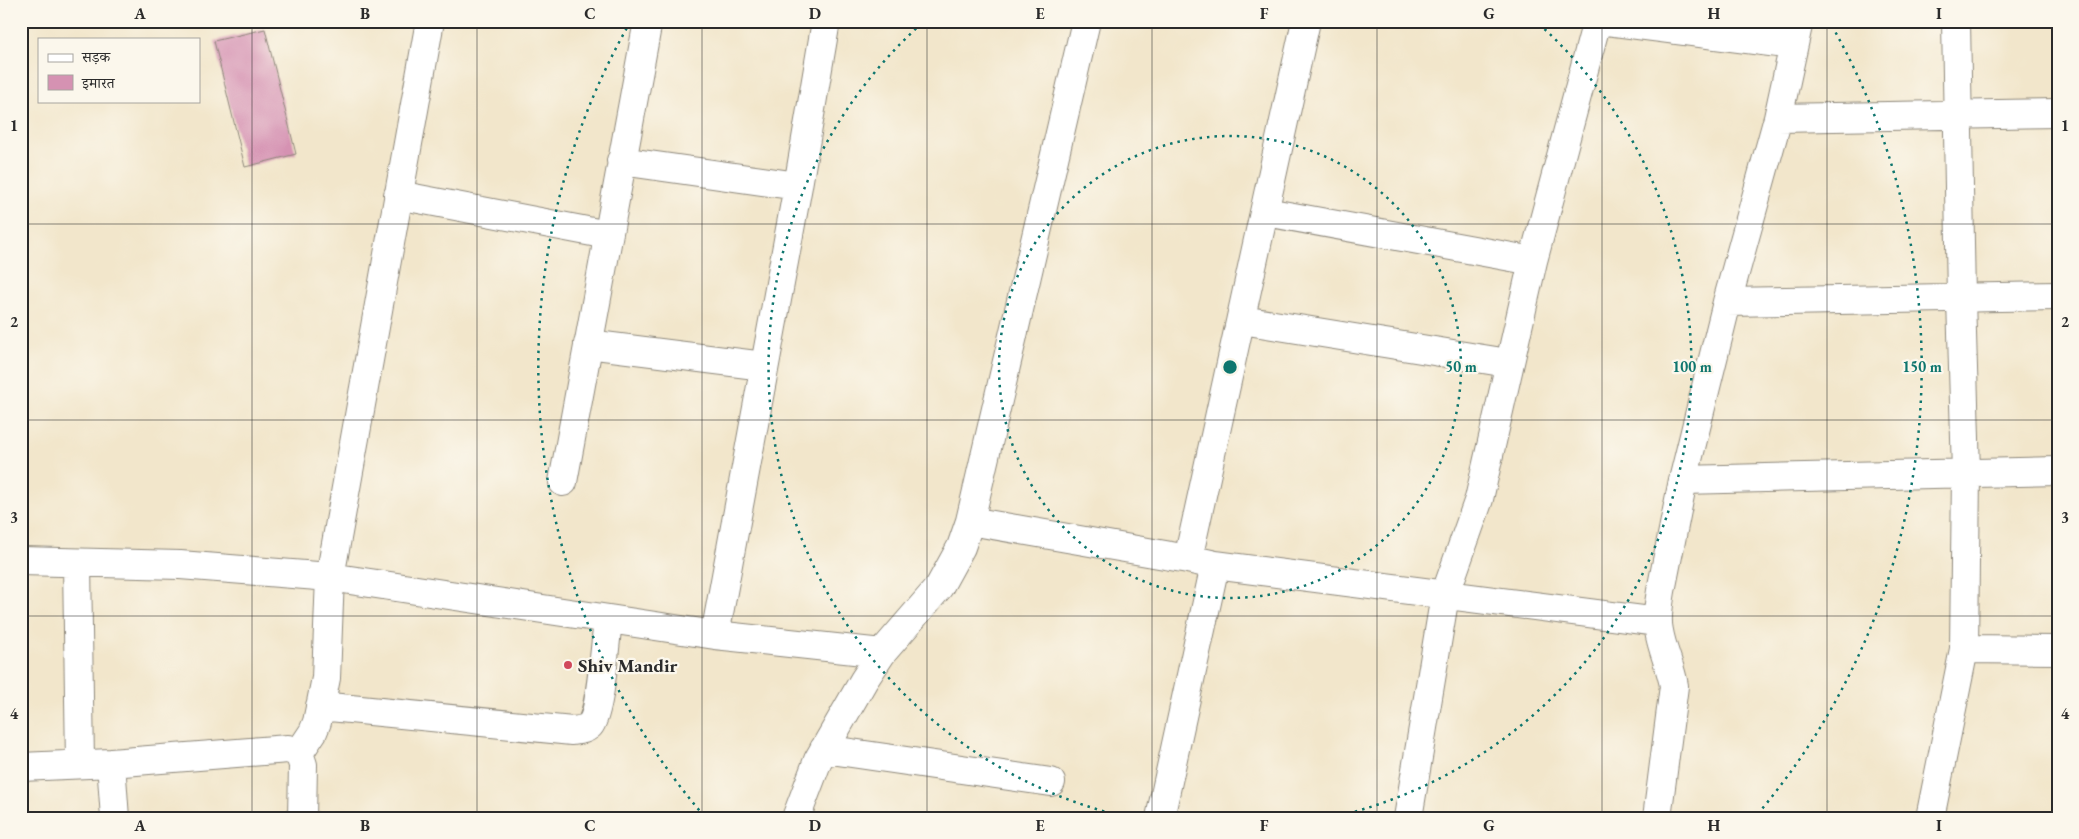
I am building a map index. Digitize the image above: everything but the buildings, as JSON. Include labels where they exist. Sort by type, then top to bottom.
[{"type":"street","points":[[299,753],[313,732],[320,706],[328,658],[330,576],[430,21]]},
{"type":"street","points":[[563,482],[588,344],[602,280],[621,161],[648,21]]},
{"type":"street","points":[[715,635],[798,186],[826,21]]},
{"type":"street","points":[[796,818],[818,760],[864,680],[882,653],[939,587],[961,547],[970,521],[1086,21]]},
{"type":"street","points":[[1188,559],[1266,212],[1306,21]]},
{"type":"street","points":[[1408,818],[1445,595],[1478,499],[1495,435],[1508,363],[1533,260],[1597,21]]},
{"type":"street","points":[[1607,21],[1796,33],[1778,118],[1728,302],[1683,480],[1661,591],[1658,622],[1659,633],[1672,672],[1674,686],[1657,818]]},
{"type":"street","points":[[1930,818],[1964,649],[1966,473],[1956,21]]},
{"type":"street","points":[[1778,118],[2058,114]]},
{"type":"street","points":[[621,161],[798,186]]},
{"type":"street","points":[[398,195],[608,235]]},
{"type":"street","points":[[1266,212],[1533,260]]},
{"type":"street","points":[[1728,302],[2058,296]]},
{"type":"street","points":[[1242,320],[1508,363]]},
{"type":"street","points":[[588,344],[764,366]]},
{"type":"street","points":[[1683,480],[2058,471]]},
{"type":"street","points":[[970,521],[1215,565],[1658,622]]},
{"type":"street","points":[[21,561],[180,564],[330,576],[715,635],[882,653]]},
{"type":"street","points":[[77,563],[80,764]]},
{"type":"street","points":[[1160,818],[1215,565]]},
{"type":"street","points":[[320,706],[562,730],[583,730],[591,724],[597,709],[608,619]]},
{"type":"street","points":[[1964,649],[2058,650]]},
{"type":"street","points":[[21,766],[80,764],[288,749],[299,753]]},
{"type":"street","points":[[824,750],[1051,782]]},
{"type":"street","points":[[299,753],[303,765],[302,818]]},
{"type":"street","points":[[111,762],[115,818]]},
{"type":"place","name":"Shiv Mandir","points":[[568,665]]}]
